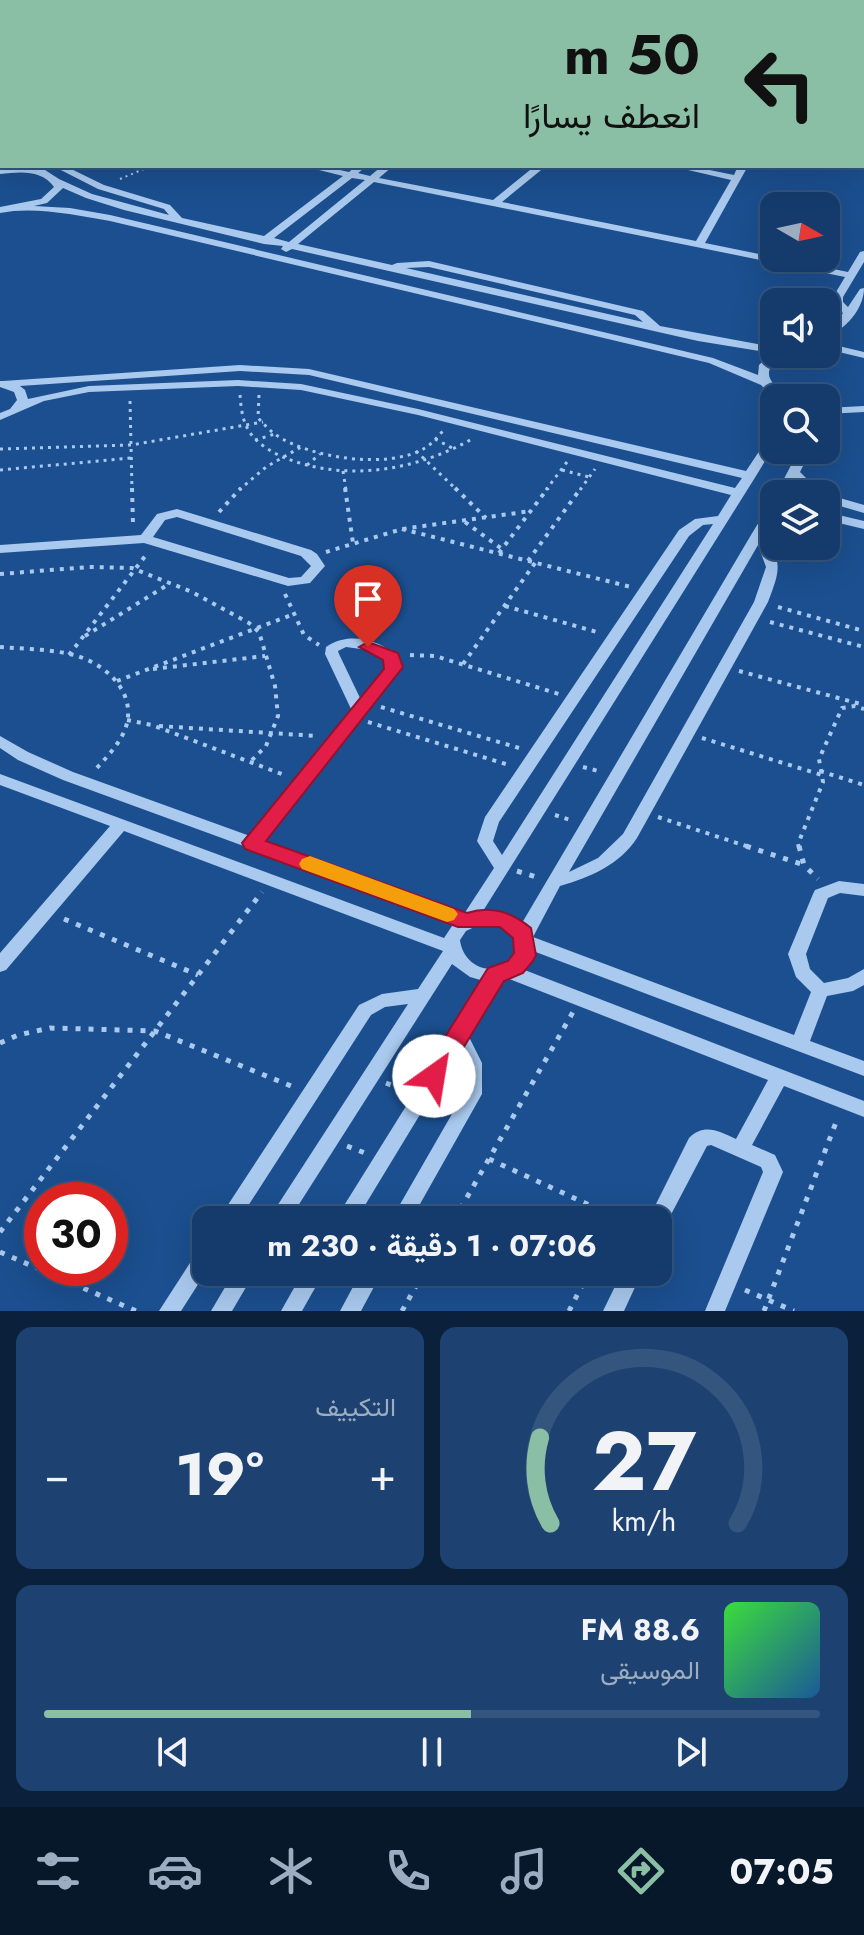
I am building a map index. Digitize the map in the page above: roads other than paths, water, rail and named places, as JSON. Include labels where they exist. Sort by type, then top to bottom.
[{"type":"street","points":[[36,168],[58,182],[107,202],[390,268],[419,263],[444,268],[639,313],[656,328],[760,349]]},
{"type":"street","points":[[62,168],[101,187],[167,207],[180,220]]},
{"type":"street","points":[[319,168],[850,275]]},
{"type":"street","points":[[251,251],[359,168]]},
{"type":"street","points":[[276,257],[386,168]]},
{"type":"street","points":[[495,203],[539,168]]},
{"type":"street","points":[[686,168],[736,178]]},
{"type":"street","points":[[699,245],[742,168]]},
{"type":"street","points":[[0,171],[44,173]]},
{"type":"street","points":[[21,208],[52,197],[59,187],[58,182]]},
{"type":"street","points":[[0,210],[21,208],[93,215],[713,361],[766,384]]},
{"type":"street","points":[[849,313],[838,303],[838,297],[864,254]]},
{"type":"street","points":[[840,326],[864,291]]},
{"type":"street","points":[[840,349],[864,355]]},
{"type":"street","points":[[2,383],[240,368],[309,372],[750,476]]},
{"type":"street","points":[[762,368],[764,382]]},
{"type":"street","points":[[2,383],[19,390],[23,400],[20,406]]},
{"type":"street","points":[[1,430],[2,416],[20,406],[65,392],[259,384],[331,391],[739,493]]},
{"type":"street","points":[[840,411],[860,410]]},
{"type":"street","points":[[840,418],[860,410]]},
{"type":"street","points":[[287,1206],[450,950],[453,933],[467,921],[760,460]]},
{"type":"street","points":[[790,480],[798,464]]},
{"type":"street","points":[[794,473],[801,480]]},
{"type":"street","points":[[840,502],[864,509]]},
{"type":"street","points":[[0,549],[145,540],[279,581],[297,582],[312,576],[318,566],[312,557],[177,513],[168,513],[145,540]]},
{"type":"street","points":[[501,866],[485,841],[491,821],[691,526],[723,519]]},
{"type":"street","points":[[840,519],[864,525]]},
{"type":"street","points":[[354,1206],[459,1035],[502,973],[525,955],[525,938],[553,882],[760,530]]},
{"type":"street","points":[[553,882],[586,874],[612,859],[629,838],[761,602],[775,567],[770,550],[757,535]]},
{"type":"street","points":[[253,843],[360,711],[394,667],[391,657],[350,642],[338,643],[331,650],[360,711]]},
{"type":"street","points":[[0,741],[40,765],[467,921],[494,917],[516,926],[525,938],[864,1069]]},
{"type":"street","points":[[0,779],[450,950],[467,970],[502,973],[580,999],[864,1109]]},
{"type":"street","points":[[0,965],[8,947],[46,912],[121,824]]},
{"type":"street","points":[[820,991],[802,972],[797,954],[821,894],[839,887],[864,890]]},
{"type":"street","points":[[820,991],[853,984],[864,976]]},
{"type":"street","points":[[799,1045],[820,991]]},
{"type":"street","points":[[237,1206],[365,1010],[382,1001],[421,995]]},
{"type":"street","points":[[409,1206],[473,1094],[473,1063],[459,1035]]},
{"type":"street","points":[[740,1149],[779,1077]]},
{"type":"street","points":[[665,1206],[698,1140],[712,1137],[768,1161],[774,1169],[715,1311]]},
{"type":"street","points":[[169,1311],[192,1276]]},
{"type":"street","points":[[221,1311],[236,1286]]},
{"type":"street","points":[[291,1311],[306,1286]]},
{"type":"street","points":[[350,1311],[364,1286]]},
{"type":"street","points":[[613,1311],[625,1286]]}]
